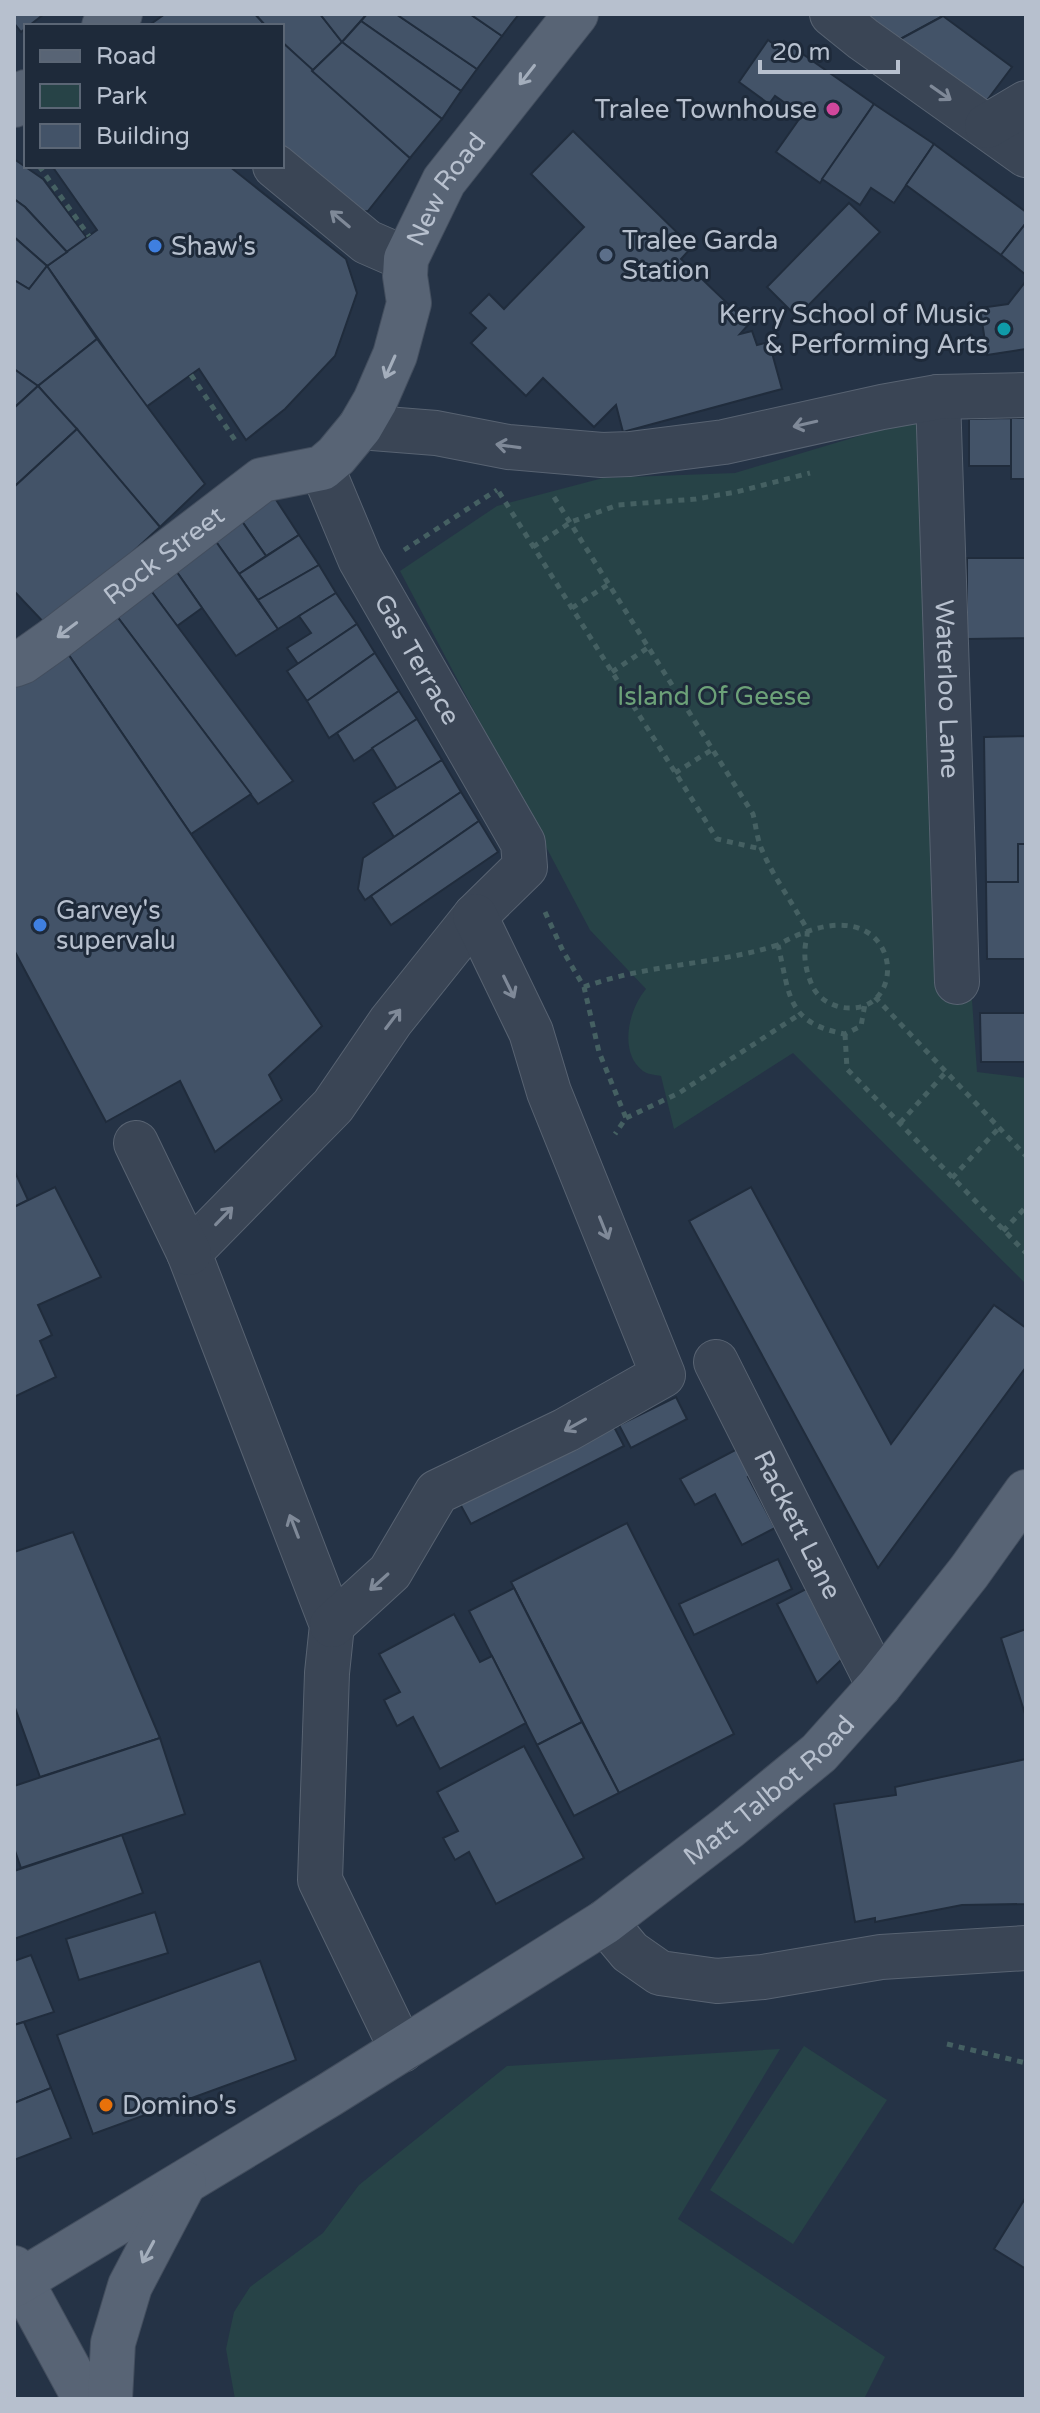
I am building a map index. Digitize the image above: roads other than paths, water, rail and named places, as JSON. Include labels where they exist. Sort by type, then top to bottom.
[{"type":"main road","name":"New Road","points":[[322,468],[360,427],[395,355],[409,303],[406,259],[444,181],[576,14]]},
{"type":"main road","name":"Rock Street","points":[[14,665],[53,640],[262,480],[322,468]]},
{"type":"main road","name":"Matt Talbot Road","points":[[16,2278],[184,2183],[605,1922],[729,1827],[819,1753],[879,1686],[969,1572],[1026,1492]]},
{"type":"main road","points":[[110,2399],[113,2343],[130,2286],[184,2183]]},
{"type":"main road","points":[[16,2278],[85,2399]]},
{"type":"street","points":[[832,14],[1026,155]]},
{"type":"street","points":[[987,126],[1026,103]]},
{"type":"street","points":[[277,168],[367,242],[406,259]]},
{"type":"street","points":[[360,427],[399,428],[508,447],[630,454],[724,442],[938,397],[1026,395]]},
{"type":"street","name":"Waterloo Lane","points":[[938,397],[957,982]]},
{"type":"street","name":"Gas Terrace","points":[[322,468],[360,559],[524,855],[475,916]]},
{"type":"street","points":[[189,1253],[333,1106],[391,1021],[475,916],[531,1032],[549,1092],[663,1375],[566,1430],[437,1492],[390,1572],[332,1625]]},
{"type":"street","points":[[136,1143],[189,1253],[332,1625],[327,1673],[320,1880],[402,2050]]},
{"type":"street","name":"Rackett Lane","points":[[716,1362],[879,1686]]},
{"type":"street","points":[[605,1922],[630,1952],[660,1973],[717,1981],[763,1977],[881,1957],[1026,1948]]},
{"type":"place","name":"Tralee Townhouse","points":[[833,109]]},
{"type":"place","name":"Shaw's","points":[[155,246]]},
{"type":"place","name":"Tralee Garda Station","points":[[606,255]]},
{"type":"place","name":"Kerry School of Music & Performing Arts","points":[[1004,329]]},
{"type":"place","name":"Garvey's supervalu","points":[[40,925]]},
{"type":"place","name":"Domino's","points":[[106,2105]]},
{"type":"park label","name":"Island Of Geese","points":[[714,696]]}]
